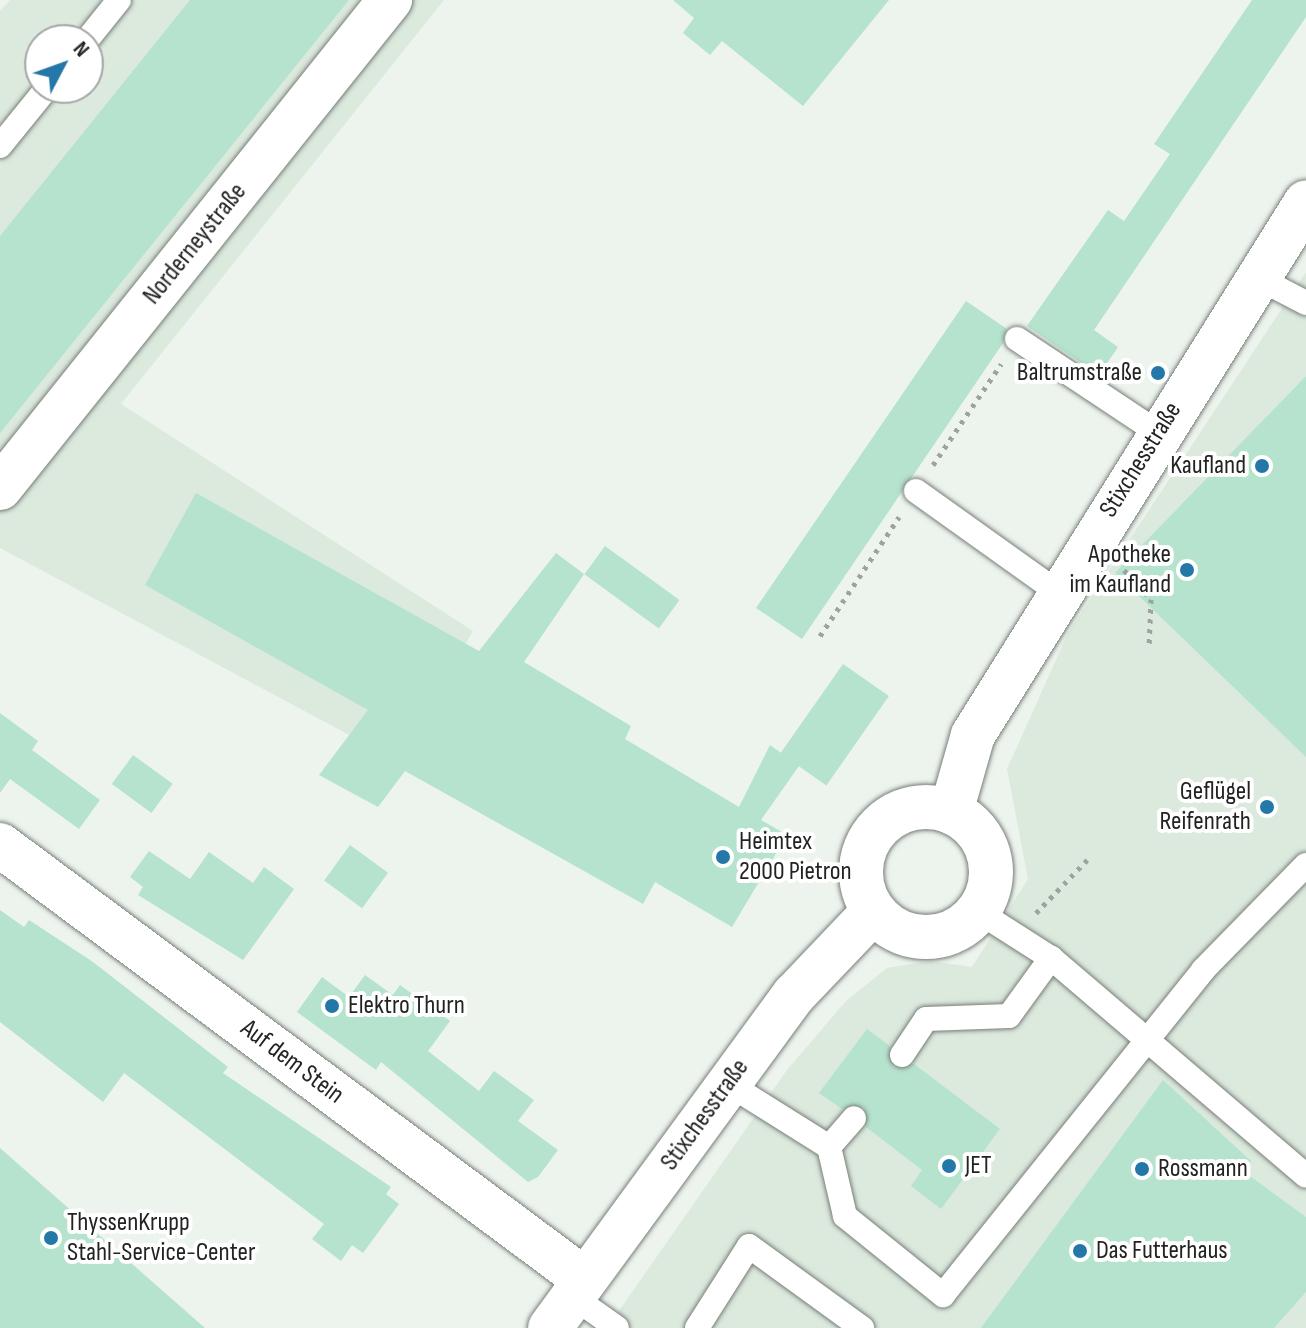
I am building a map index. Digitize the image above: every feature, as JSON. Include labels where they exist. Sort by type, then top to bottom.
[{"type":"street","name":"Norderneystraße","points":[[0,488],[390,0]]},
{"type":"street","name":"Stixchesstraße","points":[[951,812],[973,735],[1157,432],[1306,202]]},
{"type":"street","points":[[909,809],[951,812],[981,836],[989,855],[988,894],[979,912],[946,935],[926,938],[906,935],[873,912],[860,872],[873,832],[909,809]]},
{"type":"street","name":"Auf dem Stein","points":[[0,845],[569,1301]]},
{"type":"street","name":"Stixchesstraße","points":[[569,1301],[794,995],[873,912]]},
{"type":"lane","points":[[100,24],[119,0]]},
{"type":"lane","points":[[0,146],[34,104]]},
{"type":"lane","points":[[1256,277],[1306,303]]},
{"type":"lane","points":[[1017,339],[1157,432]]},
{"type":"lane","points":[[916,491],[1059,593]]},
{"type":"lane","points":[[727,1083],[829,1147],[845,1216],[943,1295],[1147,1037],[1306,865]]},
{"type":"lane","points":[[979,912],[1051,958],[1306,1176]]},
{"type":"lane","points":[[902,1055],[926,1019],[1009,1016],[1051,958]]},
{"type":"lane","points":[[829,1147],[854,1118]]},
{"type":"lane","points":[[697,1328],[749,1246],[862,1328]]},
{"type":"lane","points":[[569,1301],[617,1328]]},
{"type":"path","points":[[1135,582],[1151,599],[1149,648]]},
{"type":"path","points":[[1021,938],[1087,860]]},
{"type":"shaded area","points":[[10,0],[444,0],[121,404],[473,631],[398,761],[0,548],[0,11]]},
{"type":"shaded area","points":[[1306,272],[1306,1328],[607,1328],[787,1070],[846,1001],[887,968],[930,961],[972,967],[1028,879],[1007,769],[1068,633]]},
{"type":"building","points":[[190,0],[349,0],[0,433],[0,236]]},
{"type":"building","points":[[673,0],[889,0],[803,106],[722,41],[710,55],[683,33],[694,18]]},
{"type":"building","points":[[1252,0],[1306,0],[1306,17],[1094,330],[1118,347],[1099,375],[1027,326],[1108,210],[1124,221],[1170,154],[1154,144]]},
{"type":"building","points":[[966,301],[1007,329],[1003,343],[802,639],[756,608]]},
{"type":"building","name":"Kaufland","points":[[1306,376],[1306,757],[1115,573]]},
{"type":"building","points":[[196,493],[479,651],[556,553],[584,574],[524,662],[631,726],[625,739],[739,807],[770,745],[799,766],[761,820],[787,835],[732,927],[655,882],[643,904],[405,771],[378,807],[319,775],[368,710],[145,585]]},
{"type":"building","points":[[605,546],[679,600],[659,628],[584,574]]},
{"type":"building","points":[[843,664],[889,696],[826,785],[780,753]]},
{"type":"building","points":[[0,713],[38,741],[32,750],[100,800],[79,829],[10,779],[0,793]]},
{"type":"building","points":[[133,755],[173,784],[151,813],[112,784]]},
{"type":"building","points":[[350,845],[388,873],[362,908],[324,881]]},
{"type":"building","points":[[149,851],[190,879],[209,852],[253,883],[264,867],[294,889],[243,960],[138,895],[143,887],[130,877]]},
{"type":"building","points":[[0,910],[24,927],[29,920],[93,962],[228,1067],[223,1073],[391,1187],[386,1194],[399,1204],[363,1253],[352,1245],[341,1261],[312,1239],[324,1224],[124,1073],[103,1102],[0,1022]]},
{"type":"building","points":[[365,975],[393,995],[400,985],[450,1021],[428,1051],[479,1091],[494,1071],[534,1100],[518,1121],[558,1150],[538,1177],[528,1182],[381,1062],[376,1070],[297,1012],[322,977],[349,997]]},
{"type":"building","points":[[867,1029],[890,1046],[893,1067],[914,1064],[1000,1129],[941,1209],[911,1186],[922,1170],[866,1127],[864,1107],[842,1109],[819,1093]]},
{"type":"building","points":[[1163,1080],[1251,1161],[1243,1171],[1306,1217],[1306,1292],[1274,1328],[981,1328]]},
{"type":"building","name":"ThyssenKrupp Stahl-Service-Center","points":[[0,1148],[205,1328],[0,1328]]},
{"type":"place","name":"Baltrumstraße","points":[[1158,373]]},
{"type":"place","name":"Kaufland","points":[[1262,466]]},
{"type":"place","name":"Apotheke im Kaufland","points":[[1187,570]]},
{"type":"place","name":"Geflügel Reifenrath","points":[[1267,807]]},
{"type":"place","name":"Heimtex 2000 Pietron","points":[[723,857]]},
{"type":"place","name":"Elektro Thurn","points":[[332,1006]]},
{"type":"place","name":"JET","points":[[949,1166]]},
{"type":"place","name":"Rossmann","points":[[1142,1169]]},
{"type":"place","name":"ThyssenKrupp Stahl-Service-Center","points":[[51,1238]]},
{"type":"place","name":"Das Futterhaus","points":[[1080,1251]]}]
